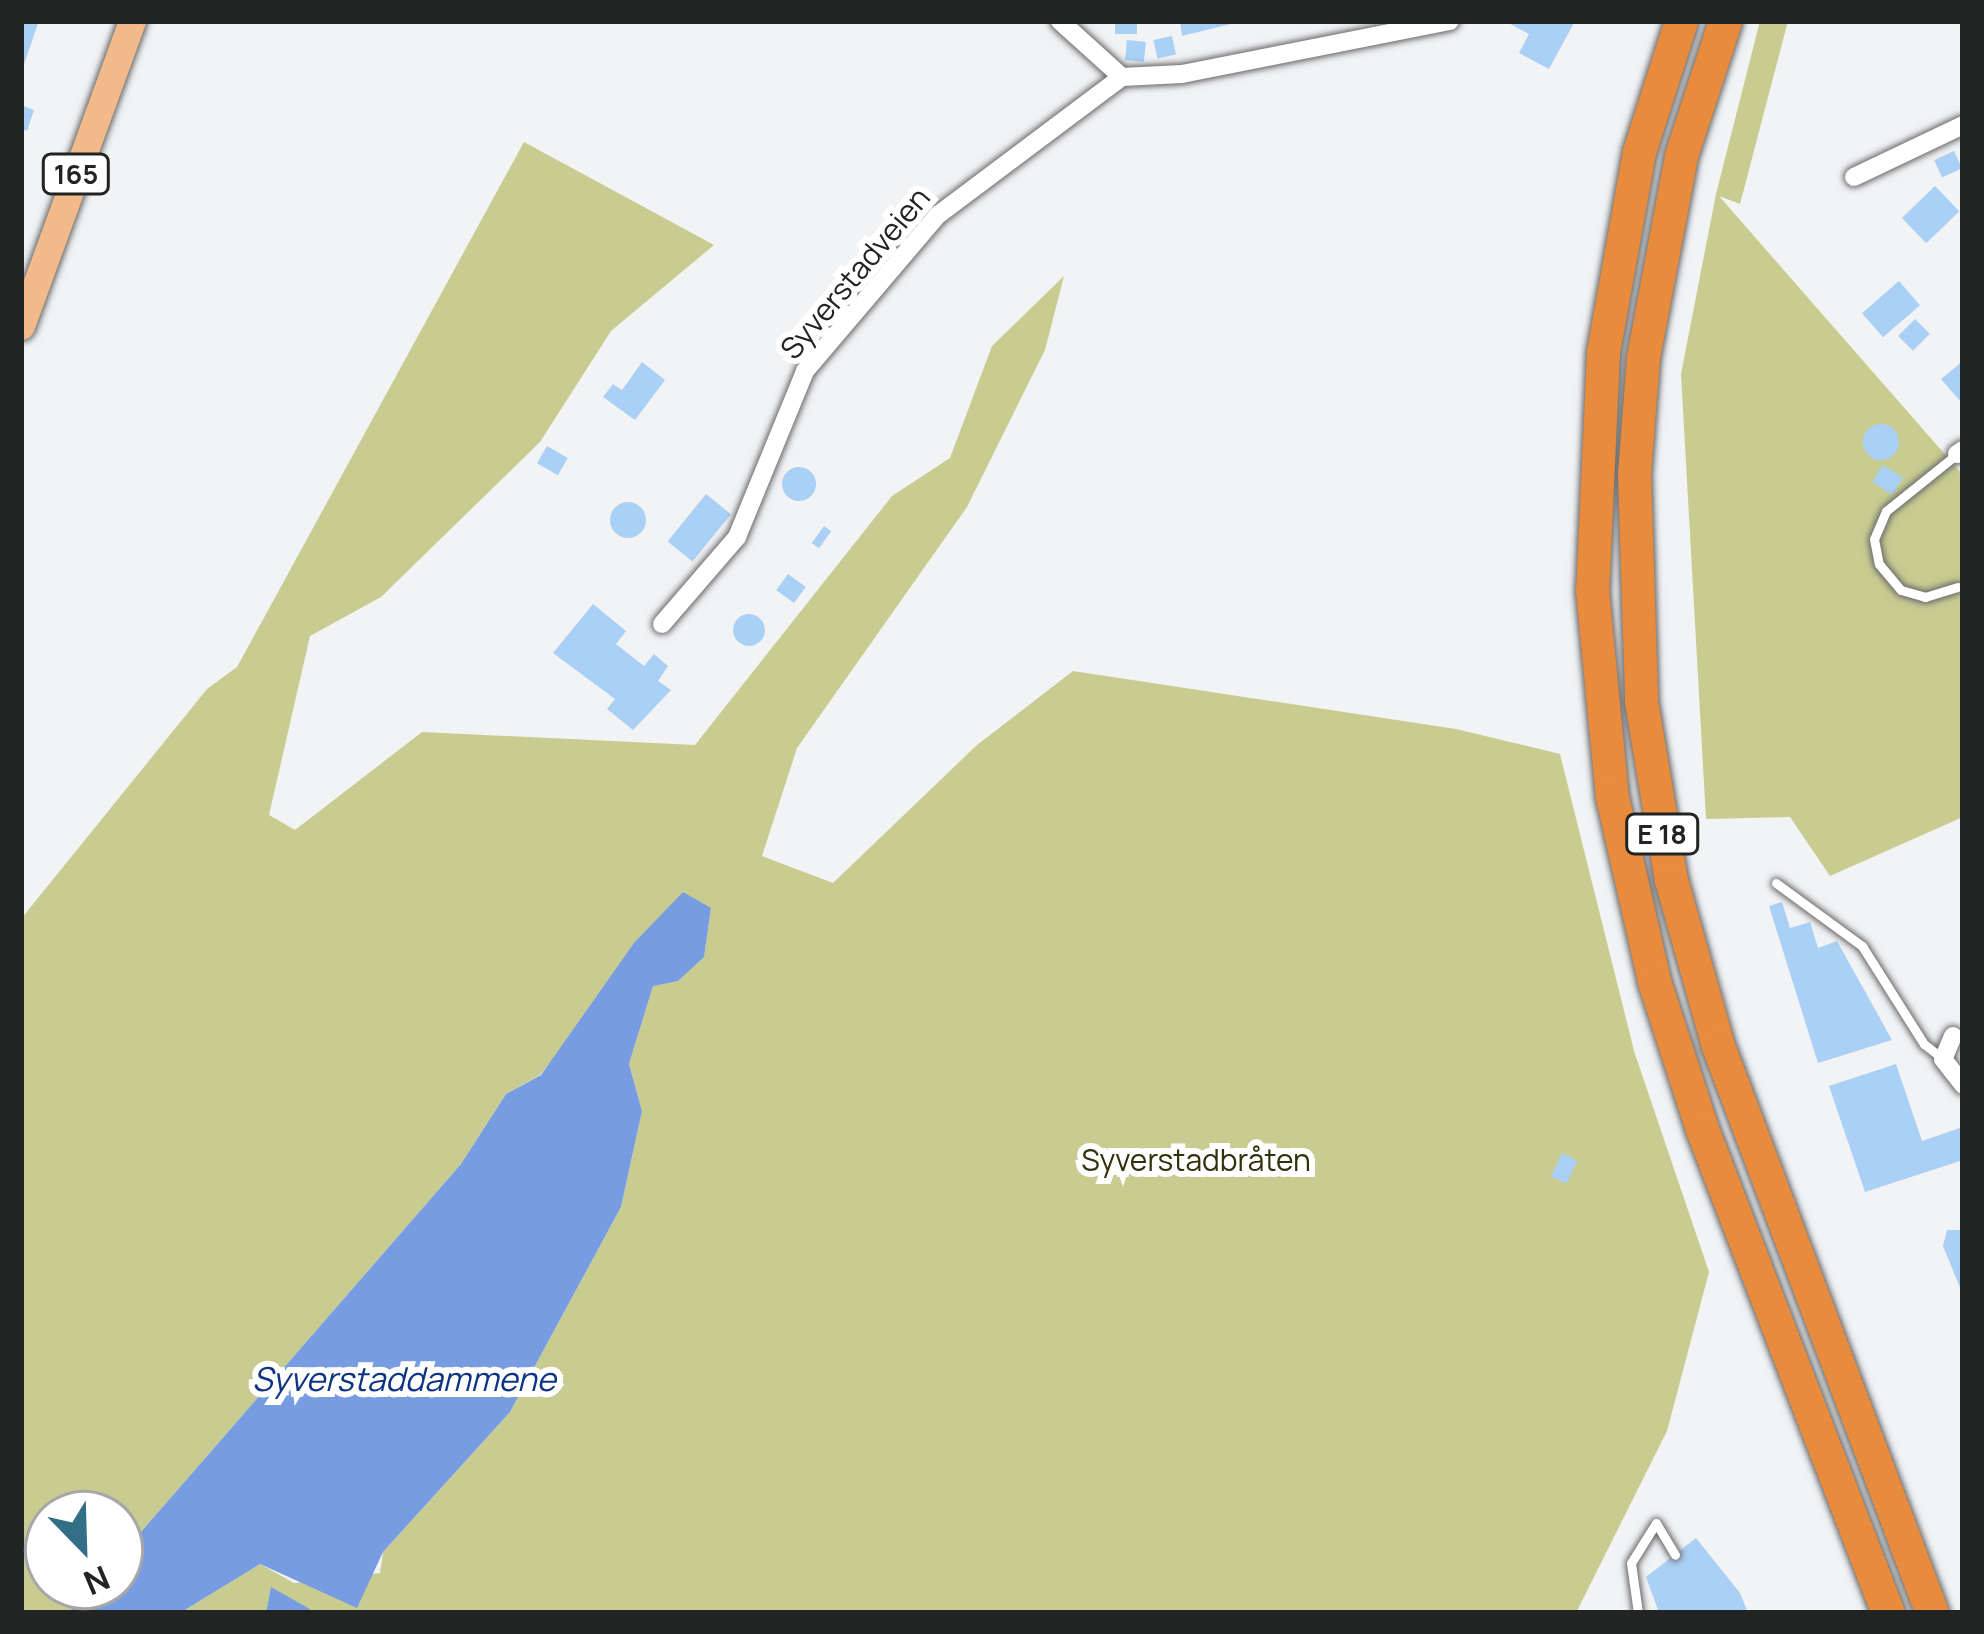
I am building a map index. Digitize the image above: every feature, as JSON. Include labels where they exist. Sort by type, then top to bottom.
[{"type":"highway","name":"E 18","points":[[1681,21],[1639,152],[1603,352],[1593,498],[1600,706],[1631,890],[1679,1063],[1888,1613]]},
{"type":"highway","name":"E 18","points":[[1725,21],[1676,177],[1643,357],[1634,473],[1641,701],[1671,880],[1718,1046],[1932,1613]]},
{"type":"main road","name":"165","points":[[21,326],[131,21]]},
{"type":"street","points":[[1060,21],[1122,77],[1182,74],[1443,22]]},
{"type":"street","name":"Syverstadveien","points":[[662,624],[737,537],[805,371],[938,215],[1122,77]]},
{"type":"street","points":[[1854,177],[1963,125]]},
{"type":"street","points":[[1953,1036],[1943,1059],[1963,1085]]},
{"type":"lane","points":[[1958,587],[1925,597],[1901,590],[1879,564],[1874,539],[1886,511],[1960,452]]},
{"type":"lane","points":[[1776,883],[1862,946],[1924,1043],[1943,1059]]},
{"type":"lane","points":[[1638,1613],[1631,1563],[1656,1523],[1675,1556]]},
{"type":"green space","points":[[1760,21],[1788,21],[1740,204],[1719,196],[1963,475],[1963,817],[1830,876],[1790,817],[1706,819],[1681,374],[1716,194]]},
{"type":"green space","name":"Syverstadbråten","points":[[524,142],[714,245],[611,331],[540,442],[381,597],[310,636],[269,815],[295,830],[422,732],[695,745],[892,496],[950,458],[992,346],[1064,276],[1045,350],[967,507],[797,748],[762,856],[833,883],[977,745],[1073,671],[1456,729],[1560,754],[1634,1051],[1709,1272],[1667,1431],[1576,1613],[314,1613],[271,1588],[266,1613],[180,1613],[260,1564],[294,1583],[380,1573],[383,1552],[510,1412],[621,1207],[642,1111],[629,1064],[653,985],[678,981],[704,956],[711,908],[583,1023],[540,1075],[506,1094],[461,1164],[144,1528],[144,1490],[24,1490],[24,1610],[71,1610],[21,1613],[21,919],[207,689],[237,667]]},
{"type":"water","name":"Syverstaddammene","points":[[683,892],[711,908],[704,957],[678,981],[653,986],[629,1064],[642,1111],[621,1207],[510,1412],[383,1552],[357,1608],[260,1564],[180,1613],[69,1613],[144,1610],[144,1528],[461,1164],[506,1094],[541,1075],[634,943]]},
{"type":"water","points":[[271,1587],[308,1608],[314,1613],[266,1613]]},
{"type":"building","points":[[21,21],[39,21],[22,70],[21,69]]},
{"type":"building","points":[[1115,21],[1137,21],[1137,34],[1115,34]]},
{"type":"building","points":[[1180,21],[1235,21],[1235,23],[1182,36]]},
{"type":"building","points":[[1505,21],[1574,23],[1549,69],[1519,53],[1529,34]]},
{"type":"building","points":[[1172,36],[1176,55],[1157,59],[1153,40]]},
{"type":"building","points":[[1127,40],[1146,42],[1144,62],[1125,60]]},
{"type":"building","points":[[21,105],[34,110],[27,131],[21,129]]},
{"type":"building","points":[[1954,151],[1962,168],[1942,178],[1934,160]]},
{"type":"building","points":[[1935,186],[1959,211],[1926,243],[1902,218]]},
{"type":"building","points":[[1899,281],[1920,305],[1883,337],[1862,313]]},
{"type":"building","points":[[1915,319],[1930,334],[1913,351],[1898,336]]},
{"type":"building","points":[[1963,361],[1963,398],[1960,401],[1941,379]]},
{"type":"building","points":[[642,362],[665,380],[635,420],[603,397],[613,384],[622,390]]},
{"type":"building","points":[[1881,424],[1894,429],[1899,442],[1894,455],[1881,460],[1868,455],[1863,442],[1868,429]]},
{"type":"building","points":[[547,446],[568,458],[558,475],[537,463]]},
{"type":"building","points":[[1883,465],[1903,478],[1892,495],[1872,482]]},
{"type":"building","points":[[799,467],[811,472],[816,484],[811,496],[799,501],[787,496],[782,484],[787,472]]},
{"type":"building","points":[[706,494],[731,514],[692,562],[668,541]]},
{"type":"building","points":[[628,502],[640,508],[646,520],[640,532],[628,538],[616,532],[610,520],[616,508]]},
{"type":"building","points":[[824,526],[831,531],[819,548],[812,543]]},
{"type":"building","points":[[788,574],[806,587],[794,603],[776,590]]},
{"type":"building","points":[[593,604],[626,631],[616,644],[644,666],[654,654],[668,666],[658,681],[671,690],[633,730],[607,709],[615,699],[553,653]]},
{"type":"building","points":[[749,614],[760,619],[765,630],[760,641],[749,646],[738,641],[733,630],[738,619]]},
{"type":"building","points":[[1782,902],[1790,928],[1810,922],[1818,948],[1837,941],[1892,1040],[1818,1063],[1769,906]]},
{"type":"building","points":[[1896,1064],[1922,1141],[1963,1127],[1963,1160],[1865,1192],[1829,1086]]},
{"type":"building","points":[[1562,1153],[1577,1160],[1566,1184],[1551,1177]]},
{"type":"building","points":[[1947,1230],[1963,1230],[1963,1295],[1943,1246]]},
{"type":"building","points":[[1696,1538],[1740,1593],[1748,1613],[1659,1613],[1646,1577]]}]
